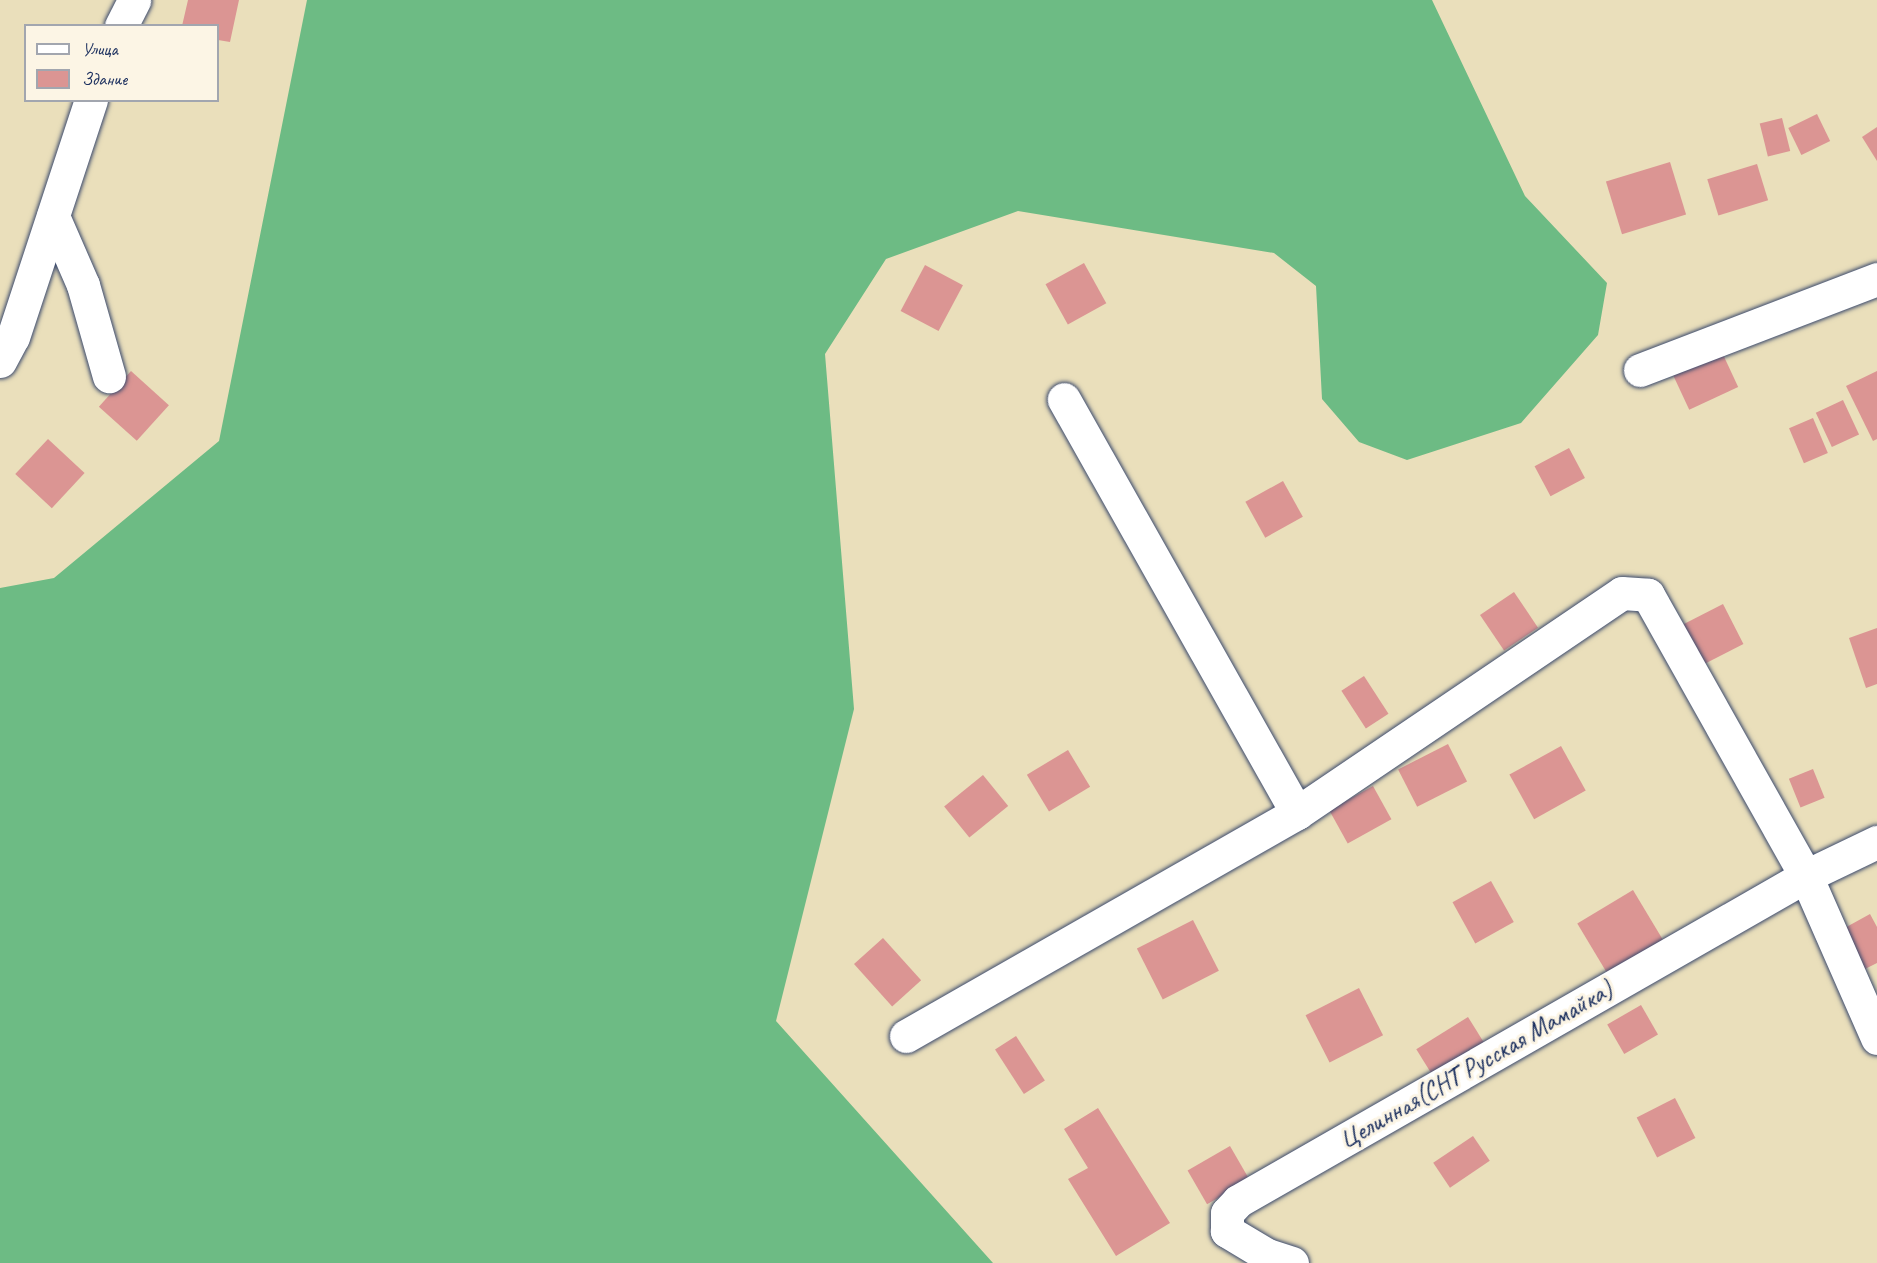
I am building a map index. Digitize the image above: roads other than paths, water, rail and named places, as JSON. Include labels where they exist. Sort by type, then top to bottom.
[{"type":"street","points":[[122,24],[134,0]]},
{"type":"street","points":[[0,362],[13,337],[90,102]]},
{"type":"street","points":[[53,216],[83,285],[109,376]]},
{"type":"street","points":[[1640,370],[1877,279]]},
{"type":"street","points":[[1064,399],[1297,813]]},
{"type":"street","points":[[906,1036],[1297,813],[1622,593],[1648,595],[1806,876],[1877,1038]]},
{"type":"street","name":"Целинная(СНТ Русская Мамайка)","points":[[1292,1263],[1267,1255],[1227,1231],[1227,1213],[1238,1201],[1806,876],[1877,842]]}]
